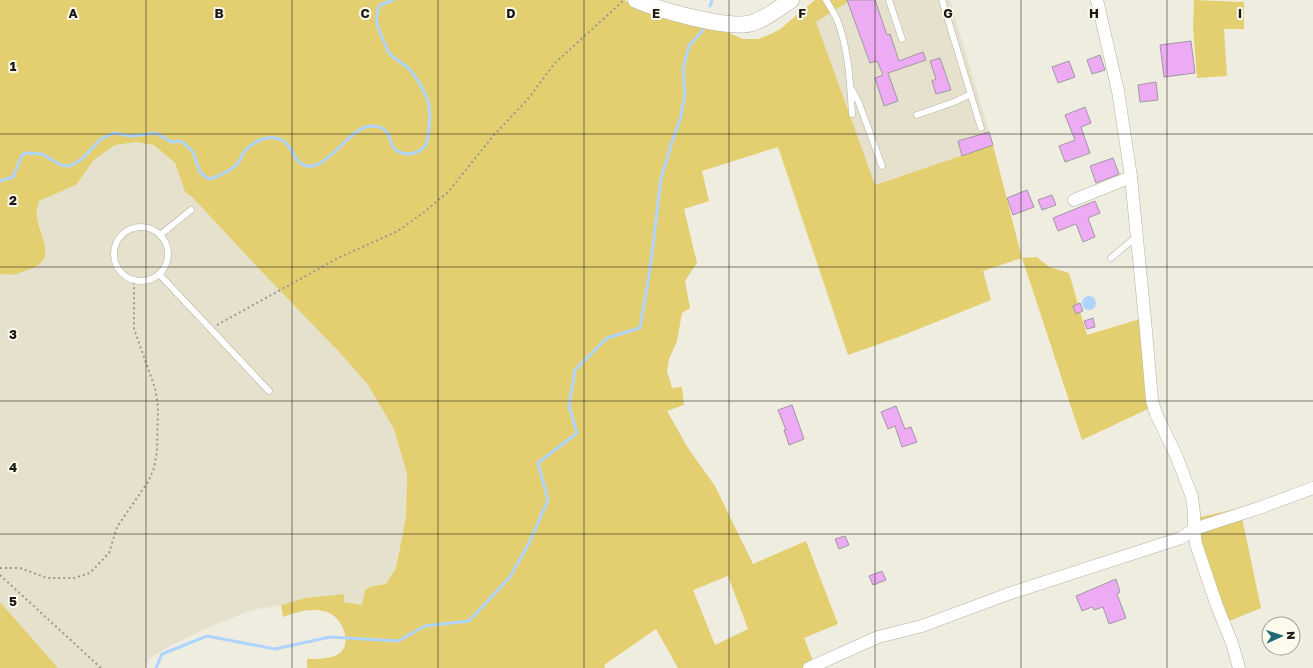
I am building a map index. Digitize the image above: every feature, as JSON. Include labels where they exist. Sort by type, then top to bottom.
[{"type":"main road","points":[[636,0],[648,5],[708,21],[736,25],[751,24],[761,20],[791,0]]},
{"type":"street","points":[[1097,0],[1118,91],[1131,177],[1152,400],[1156,414],[1176,455],[1192,497],[1196,544],[1232,643],[1239,668]]},
{"type":"street","points":[[1074,200],[1131,177]]},
{"type":"street","points":[[809,668],[878,637],[922,626],[1008,594],[1181,538],[1194,529],[1259,508],[1313,488]]},
{"type":"lane","points":[[826,0],[838,20],[844,40],[849,66],[852,114]]},
{"type":"lane","points":[[889,0],[902,39]]},
{"type":"lane","points":[[942,0],[981,128]]},
{"type":"lane","points":[[850,87],[859,103],[882,166]]},
{"type":"lane","points":[[917,115],[954,102],[971,94]]},
{"type":"lane","points":[[160,235],[191,210]]},
{"type":"lane","points":[[140,226],[153,229],[160,235],[166,244],[168,257],[159,274],[148,280],[134,281],[123,275],[115,264],[113,251],[118,239],[127,230],[140,226]]},
{"type":"lane","points":[[1111,258],[1137,236]]},
{"type":"lane","points":[[159,274],[269,391]]},
{"type":"path","points":[[211,329],[340,257],[398,231],[423,213],[448,192],[494,135],[528,99],[555,63],[624,0]]},
{"type":"path","points":[[0,568],[20,568],[47,578],[74,578],[90,573],[109,553],[117,527],[148,482],[154,468],[157,451],[158,406],[156,388],[134,329],[134,281]]},
{"type":"path","points":[[0,575],[101,668]]},
{"type":"shaded area","points":[[0,0],[624,0],[638,6],[713,26],[743,39],[759,39],[779,30],[815,0],[851,0],[816,22],[875,185],[993,145],[1022,258],[983,271],[991,300],[896,338],[848,355],[778,147],[702,171],[709,201],[684,209],[697,263],[685,281],[690,308],[682,313],[677,341],[669,359],[667,371],[672,388],[682,387],[684,405],[667,411],[688,448],[715,486],[753,564],[806,541],[838,624],[804,638],[814,663],[803,668],[678,668],[656,629],[604,665],[605,668],[307,668],[307,659],[330,657],[337,655],[342,651],[346,640],[343,628],[336,617],[319,610],[294,613],[283,617],[281,605],[305,598],[344,594],[344,602],[362,605],[365,590],[372,586],[386,584],[396,568],[406,517],[407,474],[394,429],[368,385],[341,354],[192,197],[185,192],[175,163],[154,145],[137,142],[115,145],[94,160],[76,185],[39,201],[37,215],[45,247],[43,260],[38,265],[30,269],[12,275],[0,274]],"holes":[[[728,576],[748,629],[715,645],[693,590]]]},
{"type":"shaded area","points":[[851,0],[950,0],[993,145],[875,185],[815,22]]},
{"type":"shaded area","points":[[1194,0],[1244,2],[1244,29],[1224,29],[1227,76],[1197,78],[1193,28]]},
{"type":"shaded area","points":[[137,142],[155,145],[175,163],[185,192],[192,197],[341,354],[368,385],[394,429],[407,474],[406,517],[396,568],[393,576],[386,584],[372,586],[362,605],[344,602],[344,594],[305,598],[281,605],[252,610],[207,628],[153,656],[149,659],[146,668],[58,668],[0,602],[0,274],[13,275],[46,250],[37,216],[39,201],[76,185],[95,160],[115,145]]},
{"type":"shaded area","points":[[1037,257],[1049,267],[1069,273],[1087,335],[1140,319],[1145,390],[1150,408],[1082,440],[1022,258]]},
{"type":"shaded area","points":[[1240,508],[1261,608],[1227,622],[1204,553],[1200,527],[1201,517]]},
{"type":"shaded area","points":[[0,602],[58,668],[0,668]]},
{"type":"water","points":[[1086,296],[1092,296],[1096,300],[1096,306],[1092,310],[1086,310],[1082,306],[1082,300]]},
{"type":"building","points":[[847,0],[875,0],[887,35],[890,34],[899,61],[923,52],[926,60],[888,73],[898,101],[884,106],[875,78],[883,75],[877,61],[870,63]]},
{"type":"building","points":[[1191,41],[1195,73],[1164,77],[1160,45]]},
{"type":"building","points":[[1100,55],[1105,70],[1092,74],[1087,60]]},
{"type":"building","points":[[940,58],[951,90],[936,94],[932,81],[936,79],[930,61]]},
{"type":"building","points":[[1069,61],[1075,77],[1058,83],[1052,67]]},
{"type":"building","points":[[1156,82],[1158,100],[1140,102],[1138,85]]},
{"type":"building","points":[[1085,107],[1091,123],[1081,127],[1090,153],[1065,162],[1059,146],[1075,140],[1065,115]]},
{"type":"building","points":[[989,132],[993,145],[962,156],[958,141]]},
{"type":"building","points":[[1113,158],[1119,174],[1096,183],[1090,166]]},
{"type":"building","points":[[1027,190],[1034,207],[1013,215],[1007,198]]},
{"type":"building","points":[[1052,195],[1056,205],[1042,210],[1038,200]]},
{"type":"building","points":[[1095,201],[1100,213],[1088,218],[1095,237],[1083,242],[1076,224],[1058,231],[1053,218]]},
{"type":"building","points":[[1080,303],[1083,311],[1076,314],[1073,306]]},
{"type":"building","points":[[1093,318],[1095,327],[1087,329],[1084,321]]},
{"type":"building","points":[[792,405],[804,439],[789,445],[784,430],[786,430],[778,410]]},
{"type":"building","points":[[896,406],[905,429],[911,427],[917,442],[902,447],[895,426],[888,429],[881,412]]},
{"type":"building","points":[[845,536],[849,545],[839,549],[835,539]]},
{"type":"building","points":[[882,571],[886,580],[873,585],[869,576]]},
{"type":"building","points":[[1116,579],[1120,592],[1117,594],[1126,618],[1109,624],[1103,607],[1094,610],[1092,607],[1082,611],[1076,596]]},
{"type":"waterway","points":[[0,181],[13,177],[22,155],[26,153],[42,154],[61,165],[70,166],[82,159],[101,139],[114,133],[131,136],[156,133],[171,142],[180,141],[193,152],[200,172],[207,178],[211,179],[233,168],[238,163],[246,149],[262,139],[281,139],[286,143],[301,164],[314,166],[329,157],[356,132],[369,126],[375,126],[386,131],[393,147],[397,151],[406,154],[415,153],[423,148],[427,141],[430,118],[429,105],[418,80],[406,66],[389,53],[377,24],[377,15],[380,5],[393,0]]},
{"type":"waterway","points":[[710,6],[712,0]]},
{"type":"waterway","points":[[156,668],[162,654],[207,636],[275,649],[330,637],[398,641],[425,626],[469,621],[510,577],[529,543],[548,500],[538,463],[577,433],[569,406],[575,370],[607,338],[640,328],[650,269],[661,179],[680,120],[685,95],[683,69],[689,46],[703,30]]}]
